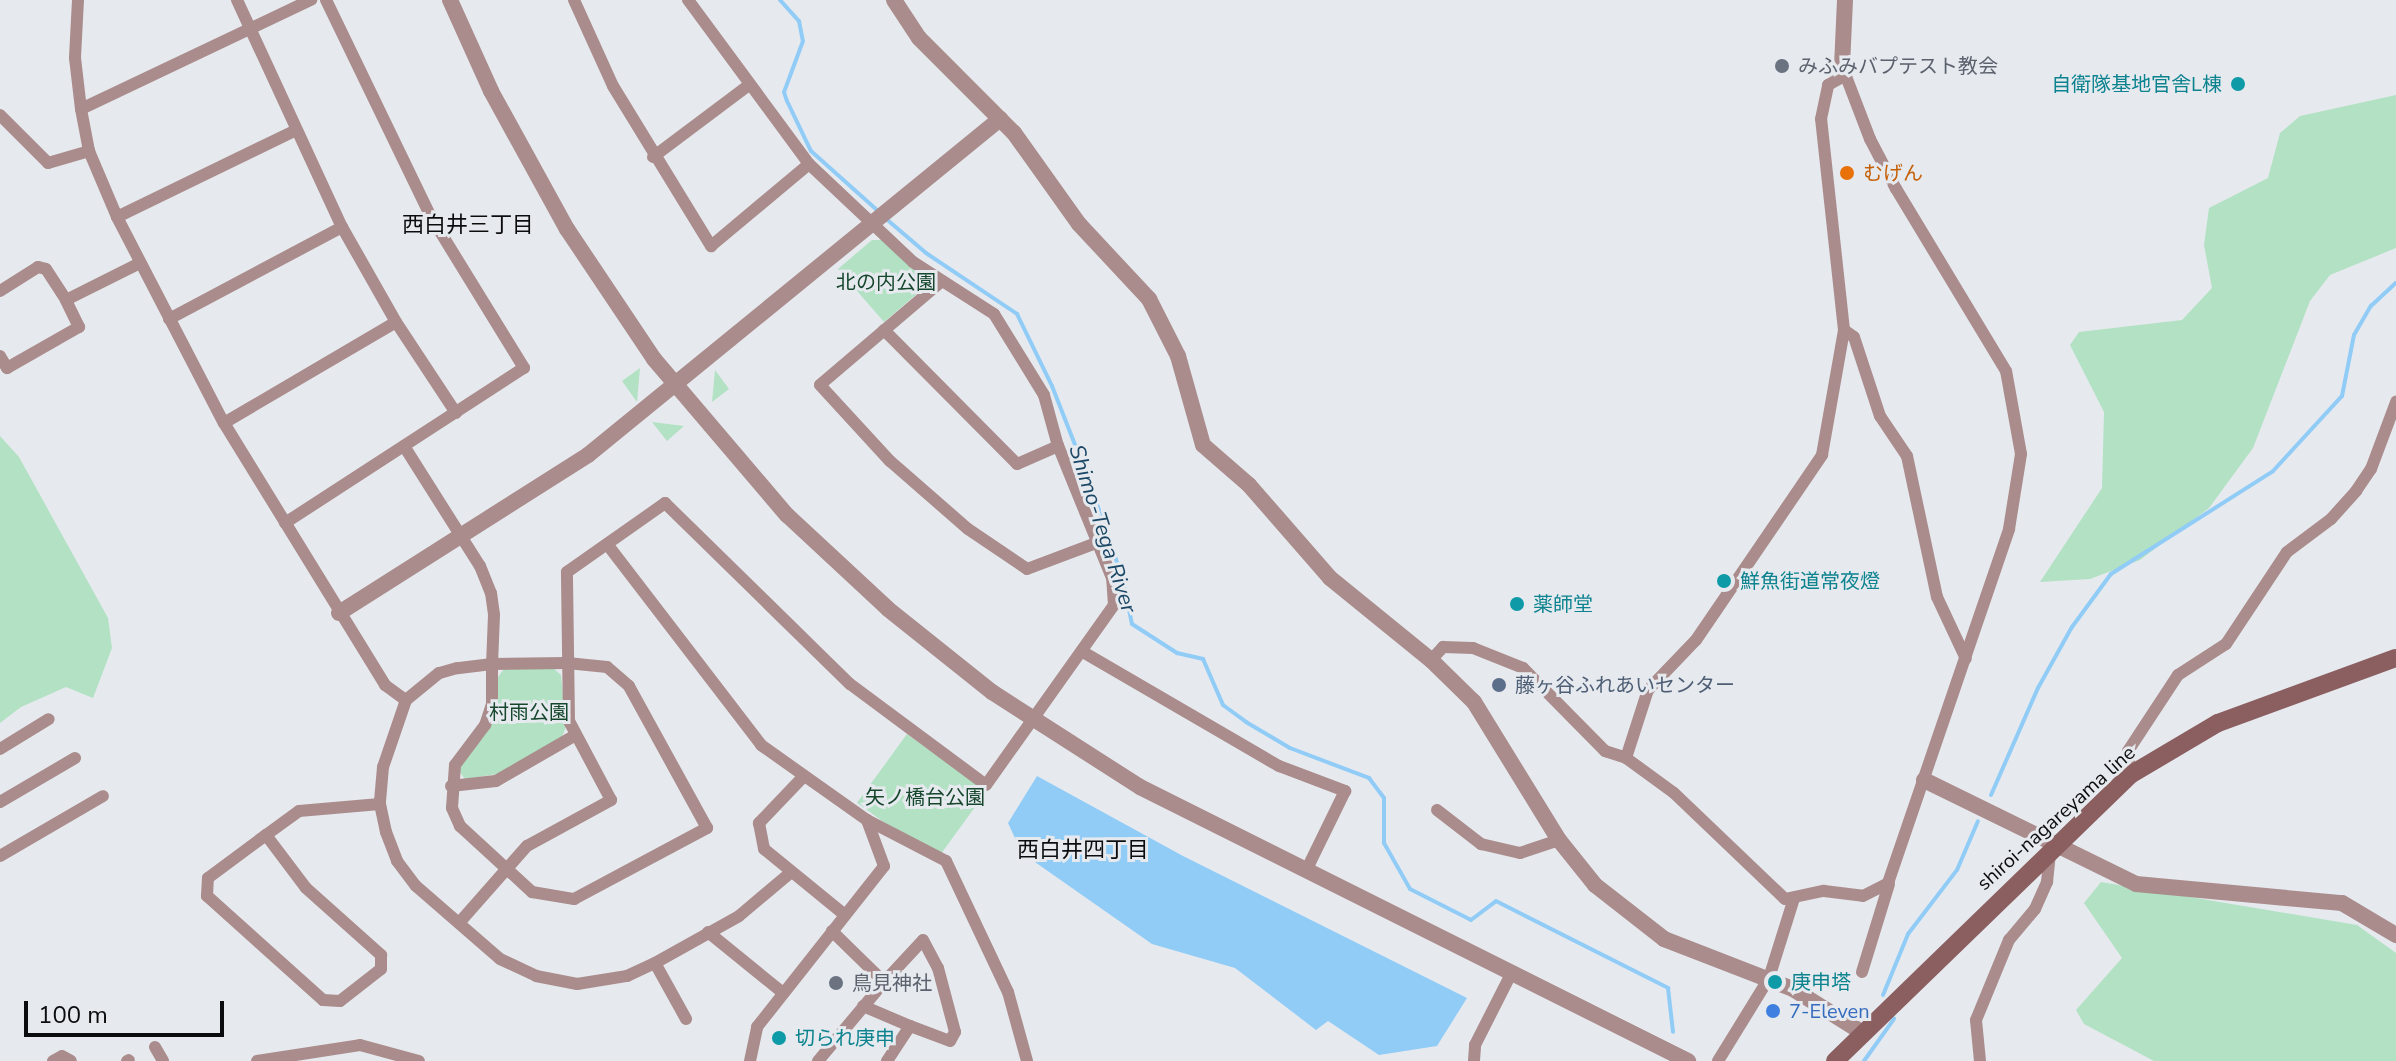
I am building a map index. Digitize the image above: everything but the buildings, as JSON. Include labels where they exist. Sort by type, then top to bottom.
[{"type":"main road","name":"shiroi-nagareyama line","points":[[1835,1061],[2130,775],[2218,723],[2396,658]]},
{"type":"street","points":[[78,0],[75,58],[81,109],[89,151],[117,217],[224,423],[385,685],[406,700]]},
{"type":"street","points":[[237,0],[342,227],[396,322],[456,413]]},
{"type":"street","points":[[81,109],[311,0]]},
{"type":"street","points":[[285,523],[524,368],[430,215],[326,0]]},
{"type":"street","points":[[450,0],[491,91],[567,229],[675,388],[838,565],[931,645],[1033,720],[1140,787],[1688,1061]]},
{"type":"street","points":[[574,0],[653,157],[711,246],[809,164]]},
{"type":"street","points":[[459,923],[527,846],[611,800],[574,736],[567,708],[567,572],[665,503],[850,684],[986,785],[1114,605],[1112,578],[1058,446],[1044,395],[994,314],[942,281],[809,164],[688,0]]},
{"type":"street","points":[[894,0],[919,38],[1028,149],[1079,224],[1159,313],[1178,356],[1203,445],[1249,485],[1330,578],[1431,660],[1487,719],[1559,840],[1603,893],[1642,925],[1690,952],[1769,978],[1816,1000],[1863,1033]]},
{"type":"street","points":[[1845,0],[1844,70],[1896,189],[1994,347],[2017,412],[2021,454],[2009,529],[1862,972]]},
{"type":"street","points":[[1626,758],[1648,690],[1696,640],[1822,455],[1844,330],[1821,119],[1828,85],[1844,70]]},
{"type":"street","points":[[653,157],[749,85]]},
{"type":"street","points":[[0,115],[48,163],[89,151]]},
{"type":"street","points":[[339,613],[588,455],[675,388],[1000,119]]},
{"type":"street","points":[[117,217],[296,130]]},
{"type":"street","points":[[169,319],[342,227]]},
{"type":"street","points":[[66,300],[140,263]]},
{"type":"street","points":[[0,291],[38,267],[46,269],[79,327],[7,368],[0,356]]},
{"type":"street","points":[[942,281],[820,385],[890,461],[968,529],[1027,569],[1099,542]]},
{"type":"street","points":[[224,423],[396,322]]},
{"type":"street","points":[[884,330],[1017,464],[1058,446]]},
{"type":"street","points":[[1844,330],[1854,337],[1880,416],[1907,456],[1937,597],[1966,659]]},
{"type":"street","points":[[2130,775],[2128,751],[2178,675],[2226,644],[2287,552],[2331,519],[2356,491],[2371,469],[2396,402]]},
{"type":"street","points":[[404,446],[462,537],[491,593],[492,664],[492,704],[485,725],[455,765],[451,786],[460,826],[503,871],[532,892],[574,899],[707,828],[629,686],[607,667],[567,663],[492,664],[439,673],[406,700],[392,729],[380,804],[397,861],[500,959],[558,981],[601,982],[655,963],[739,916],[790,873]]},
{"type":"street","points":[[607,544],[741,726],[803,777],[867,820],[946,861],[1008,992],[1027,1061]]},
{"type":"street","points":[[1431,660],[1443,647],[1495,654],[1541,682],[1605,751],[1626,758],[1684,802],[1785,899],[1824,891],[1863,896],[1882,889],[1891,878]]},
{"type":"street","points":[[1083,652],[1279,766],[1345,791],[1306,871]]},
{"type":"street","points":[[0,749],[49,719]]},
{"type":"street","points":[[451,786],[496,781],[574,736]]},
{"type":"street","points":[[0,802],[75,758]]},
{"type":"street","points":[[803,777],[759,823],[764,849],[845,915]]},
{"type":"street","points":[[1924,780],[2053,849],[2136,884],[2342,903],[2396,935]]},
{"type":"street","points":[[0,856],[103,796]]},
{"type":"street","points":[[266,835],[306,888],[381,955],[381,969],[340,1001],[323,1000],[207,896],[208,878],[266,835],[299,811],[380,804]]},
{"type":"street","points":[[1437,810],[1481,844],[1520,853],[1559,840]]},
{"type":"street","points":[[750,1061],[757,1027],[884,866],[867,820]]},
{"type":"street","points":[[1980,1061],[1976,1020],[2009,940],[2035,909],[2047,882],[2053,849]]},
{"type":"street","points":[[1718,1061],[1769,978],[1794,898]]},
{"type":"street","points":[[832,931],[884,982]]},
{"type":"street","points":[[708,932],[783,993]]},
{"type":"street","points":[[818,1061],[863,1006],[923,940],[938,968],[955,1032],[950,1041],[863,1006]]},
{"type":"street","points":[[655,963],[686,1019]]},
{"type":"street","points":[[1474,1061],[1475,1045],[1511,974]]},
{"type":"street","points":[[887,1061],[910,1026]]},
{"type":"street","points":[[257,1061],[360,1045],[419,1061]]},
{"type":"street","points":[[155,1047],[163,1061]]},
{"type":"street","points":[[53,1061],[62,1056],[71,1061]]},
{"type":"green space","points":[[2396,95],[2396,248],[2330,275],[2310,301],[2253,448],[2209,508],[2140,560],[2090,579],[2040,582],[2102,488],[2104,412],[2070,345],[2079,332],[2182,320],[2212,288],[2204,245],[2209,208],[2268,178],[2280,133],[2300,116]]},
{"type":"green space","name":"北の内公園","points":[[872,240],[883,240],[926,276],[926,286],[884,322],[838,269]]},
{"type":"green space","points":[[640,368],[637,402],[622,381]]},
{"type":"green space","points":[[715,370],[729,389],[712,402]]},
{"type":"green space","points":[[652,422],[684,426],[667,441]]},
{"type":"green space","points":[[0,436],[19,457],[108,618],[112,648],[93,698],[66,687],[21,707],[0,723]]},
{"type":"green space","name":"村雨公園","points":[[552,667],[561,675],[566,727],[562,737],[497,774],[465,779],[457,769],[494,713],[498,677],[504,669]]},
{"type":"green space","name":"矢ノ橋台公園","points":[[907,734],[986,792],[936,860],[857,803]]},
{"type":"green space","points":[[2101,882],[2357,925],[2396,953],[2396,1061],[2154,1061],[2084,1024],[2076,1010],[2122,958],[2084,903]]},
{"type":"water","points":[[1037,776],[1183,856],[1467,998],[1437,1046],[1379,1055],[1328,1021],[1316,1030],[1235,968],[1152,944],[1022,853],[1008,823]]},
{"type":"waterway","name":"Shimo-Tega River","points":[[780,0],[799,21],[803,41],[784,92],[787,101],[811,151],[878,211]]},
{"type":"waterway","name":"Shimo-Tega River","points":[[884,217],[926,253],[1017,314],[1052,386],[1088,478],[1122,577],[1132,624],[1177,653],[1203,659],[1223,705],[1246,722],[1290,748],[1369,778],[1384,798],[1384,843],[1410,889],[1471,920],[1496,901],[1668,988],[1673,1032]]},
{"type":"waterway","points":[[1991,795],[2038,688],[2072,627],[2111,574],[2273,471],[2342,396],[2354,335],[2371,306],[2396,283]]},
{"type":"waterway","points":[[1883,995],[1908,934],[1957,870],[1978,821]]},
{"type":"waterway","points":[[1864,1061],[1894,1019]]},
{"type":"place","name":"みふみバプテスト教会","points":[[1782,66]]},
{"type":"place","name":"自衛隊基地官舎L棟","points":[[2238,84]]},
{"type":"place","name":"むげん","points":[[1847,173]]},
{"type":"place","name":"鮮魚街道常夜燈","points":[[1724,581]]},
{"type":"place","name":"薬師堂","points":[[1517,604]]},
{"type":"place","name":"藤ヶ谷ふれあいセンター","points":[[1499,685]]},
{"type":"place","name":"庚申塔","points":[[1775,982]]},
{"type":"place","name":"鳥見神社","points":[[836,983]]},
{"type":"place","name":"7-Eleven","points":[[1773,1011]]},
{"type":"place","name":"切られ庚申","points":[[779,1038]]},
{"type":"district","name":"西白井三丁目","points":[[468,226]]},
{"type":"district","name":"西白井四丁目","points":[[1083,851]]}]
